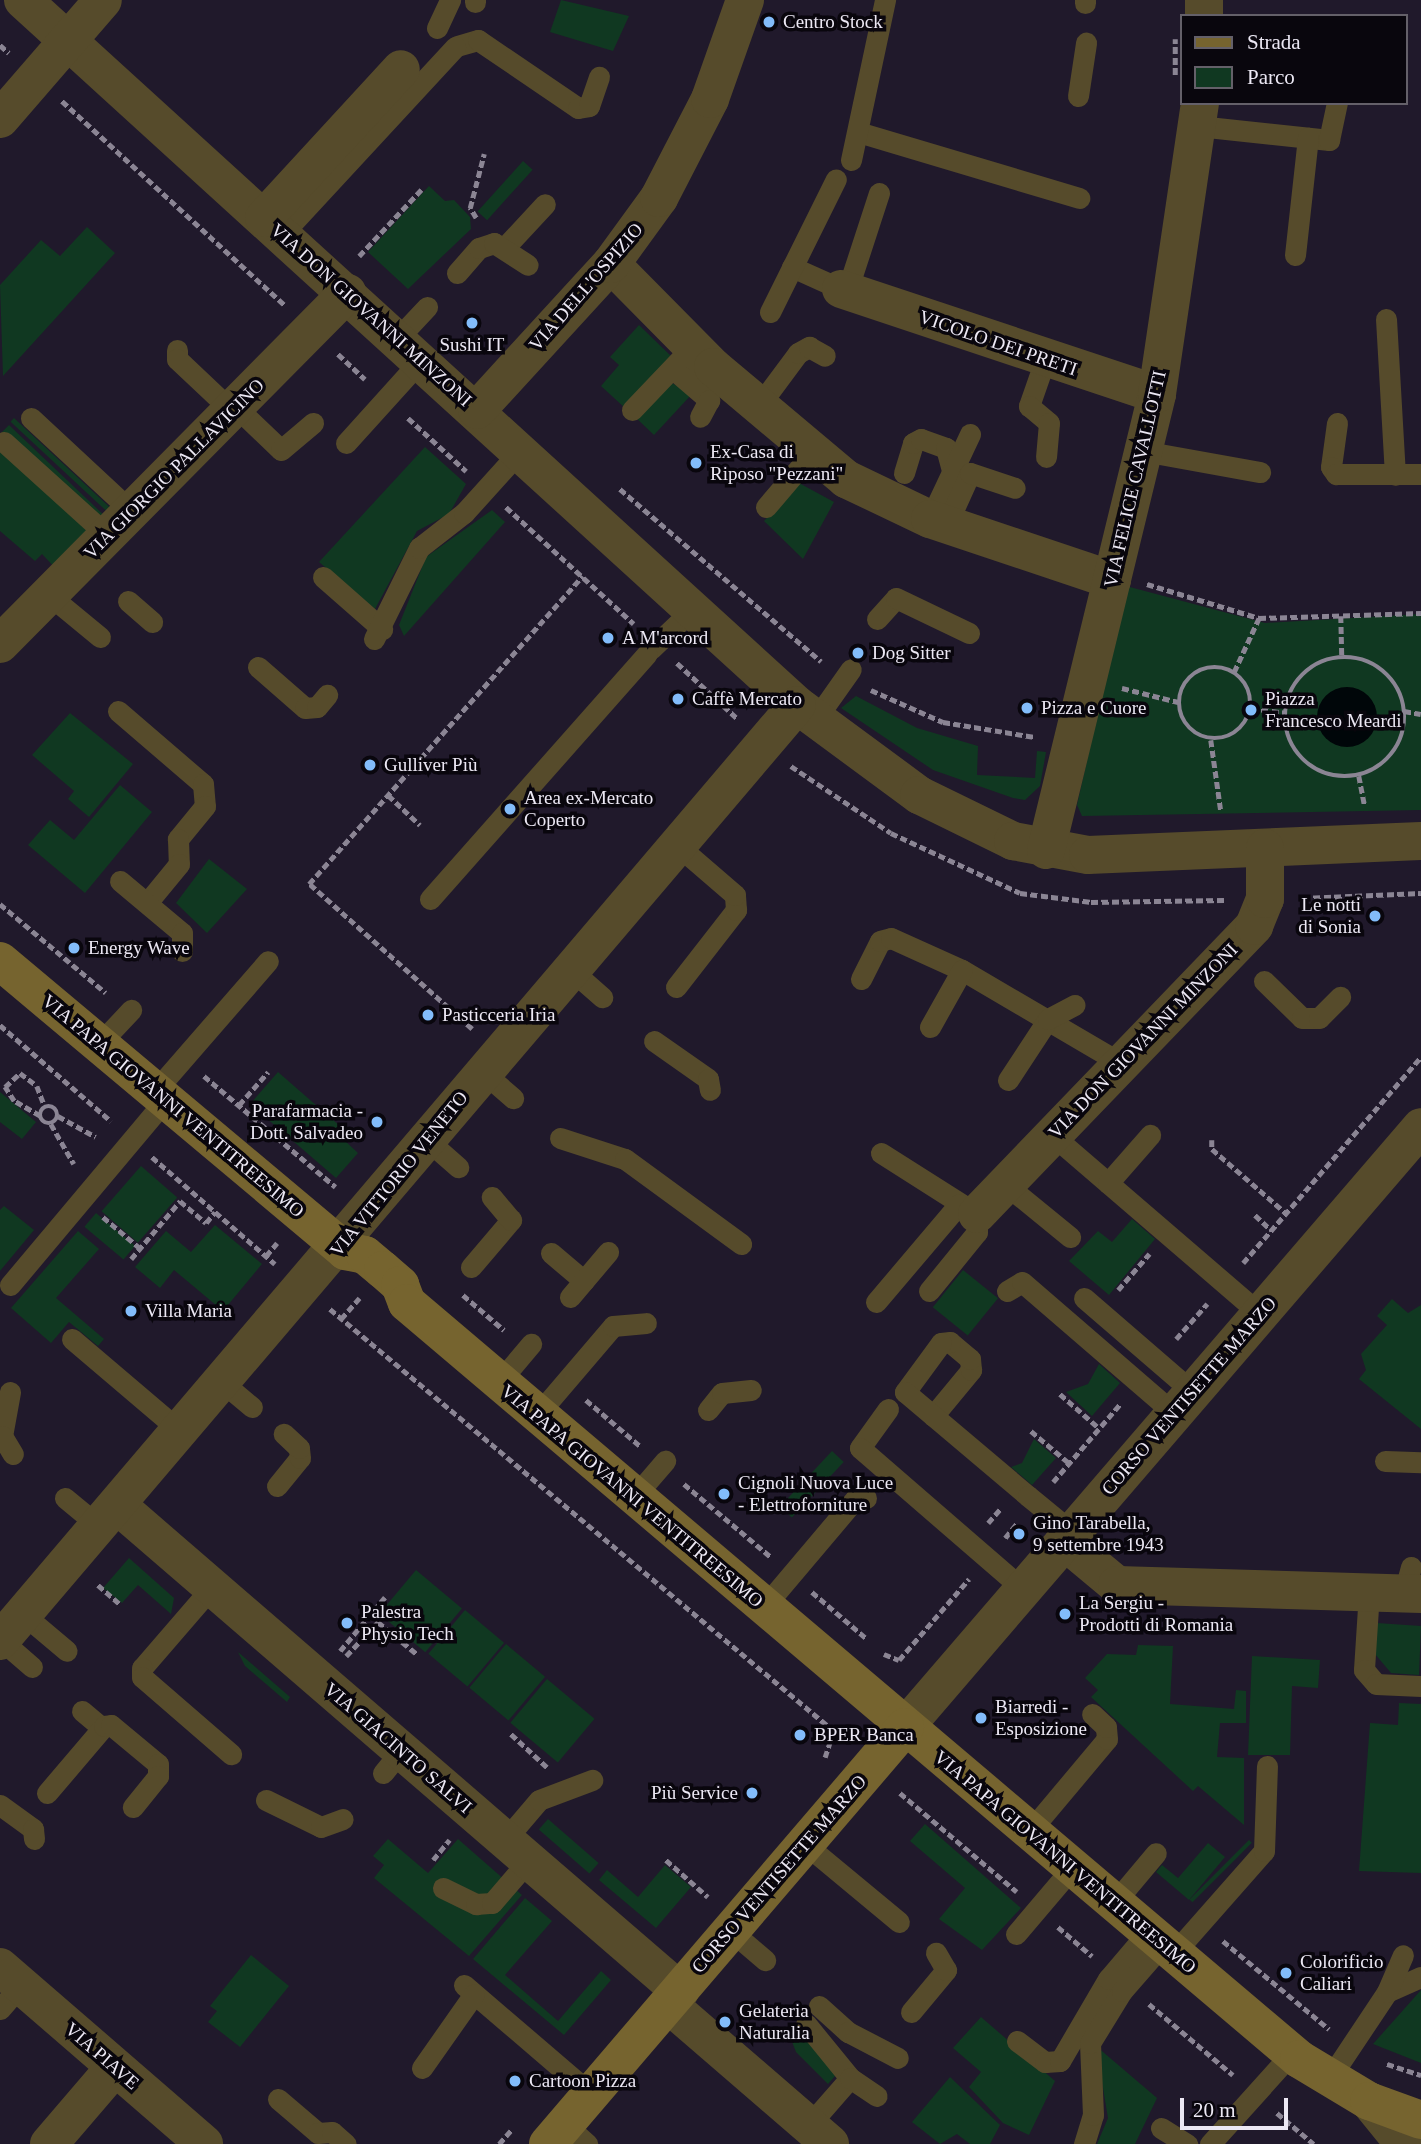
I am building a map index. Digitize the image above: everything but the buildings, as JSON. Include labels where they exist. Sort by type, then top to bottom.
[{"type":"street","name":"VIA DON GIOVANNI MINZONI","points":[[23,0],[273,226],[357,273],[409,349],[806,712],[880,771],[951,813],[1046,850],[1088,855],[1421,841]]},
{"type":"street","points":[[0,119],[73,45],[103,0]]},
{"type":"street","name":"VIA DELL'OSPIZIO","points":[[477,410],[567,299],[611,264],[686,149],[732,47],[745,0]]},
{"type":"street","points":[[273,226],[406,64]]},
{"type":"street","name":"VIA FELICE CAVALLOTTI","points":[[1046,850],[1157,394],[1199,114]]},
{"type":"street","points":[[611,264],[683,358],[758,407],[812,453],[873,494],[939,521],[1112,577]]},
{"type":"street","name":"VIA GIORGIO PALLAVICINO","points":[[0,644],[104,544],[234,409],[357,273]]},
{"type":"street","name":"VICOLO DEI PRETI","points":[[844,290],[1045,360],[1157,394]]},
{"type":"street","name":"VIA VITTORIO VENETO","points":[[8,1632],[222,1382],[342,1249],[426,1139],[677,845],[806,712]]},
{"type":"street","name":"VIA DON GIOVANNI MINZONI","points":[[968,1209],[1005,1184],[1122,1064],[1238,957],[1265,900],[1265,848]]},
{"type":"street","name":"VIA PAPA GIOVANNI VENTITREESIMO","points":[[0,961],[342,1249],[365,1255],[383,1270],[400,1285],[407,1303],[537,1415],[1292,2053],[1329,2079],[1369,2101],[1421,2120]]},
{"type":"street","name":"CORSO VENTISETTE MARZO","points":[[566,2137],[591,2094],[1421,1127]]},
{"type":"street","name":"VIA GIACINTO SALVI","points":[[108,1516],[212,1587],[392,1762],[517,1850],[674,1997],[830,2137]]},
{"type":"street","points":[[1068,1537],[1117,1585],[1401,1587]]},
{"type":"street","name":"VIA PIAVE","points":[[5,1981],[115,2067],[204,2144]]},
{"type":"street","points":[[49,2144],[115,2067]]},
{"type":"street","points":[[1369,2101],[1404,2144]]},
{"type":"lane","points":[[437,28],[450,0]]},
{"type":"lane","points":[[851,160],[885,0]]},
{"type":"lane","points":[[273,226],[456,47],[478,40],[578,108],[589,106],[599,77]]},
{"type":"lane","points":[[1078,96],[1086,43]]},
{"type":"lane","points":[[1199,114],[1308,138],[1334,135],[1337,105]]},
{"type":"lane","points":[[858,132],[1079,198]]},
{"type":"lane","points":[[1295,256],[1308,138]]},
{"type":"lane","points":[[770,312],[836,178]]},
{"type":"lane","points":[[792,267],[844,290],[879,193]]},
{"type":"lane","points":[[457,273],[479,248],[506,246],[545,204]]},
{"type":"lane","points":[[506,246],[528,265]]},
{"type":"lane","points":[[346,443],[409,349],[427,307]]},
{"type":"lane","points":[[1386,319],[1395,475]]},
{"type":"lane","points":[[758,407],[797,353],[809,347],[825,356]]},
{"type":"lane","points":[[177,350],[177,359],[281,450],[313,423]]},
{"type":"lane","points":[[632,411],[683,358],[709,400],[700,417]]},
{"type":"lane","points":[[1045,360],[1029,406],[1049,423],[1046,457]]},
{"type":"lane","points":[[31,418],[104,544]]},
{"type":"lane","points":[[1337,423],[1331,467],[1336,474],[1421,474]]},
{"type":"lane","points":[[939,521],[952,470],[970,434]]},
{"type":"lane","points":[[904,473],[913,443],[921,439],[946,448],[952,470]]},
{"type":"lane","points":[[4,442],[104,544]]},
{"type":"lane","points":[[323,577],[378,634],[419,548],[464,513],[521,450]]},
{"type":"lane","points":[[1143,451],[1259,472]]},
{"type":"lane","points":[[766,507],[812,453]]},
{"type":"lane","points":[[939,521],[966,475],[1015,488]]},
{"type":"lane","points":[[49,595],[100,637]]},
{"type":"lane","points":[[877,619],[896,598],[969,633]]},
{"type":"lane","points":[[128,601],[152,622]]},
{"type":"lane","points":[[430,899],[690,606]]},
{"type":"lane","points":[[258,667],[305,708],[317,707],[327,695]]},
{"type":"lane","points":[[806,712],[849,673]]},
{"type":"lane","points":[[118,711],[203,784],[205,806],[178,839],[179,864],[147,904]]},
{"type":"lane","points":[[676,987],[736,910],[735,895],[677,845]]},
{"type":"lane","points":[[120,881],[182,933],[182,951]]},
{"type":"lane","points":[[860,979],[880,941],[891,938],[962,970],[1122,1064]]},
{"type":"lane","points":[[10,1286],[132,1139],[160,1096],[268,961]]},
{"type":"lane","points":[[570,969],[602,997]]},
{"type":"lane","points":[[930,1027],[962,970]]},
{"type":"lane","points":[[1264,981],[1302,1018],[1319,1018],[1340,997]]},
{"type":"lane","points":[[1008,1080],[1048,1019],[1074,1005]]},
{"type":"lane","points":[[99,1044],[131,1010]]},
{"type":"lane","points":[[654,1041],[708,1079],[710,1090]]},
{"type":"lane","points":[[483,1072],[513,1098]]},
{"type":"lane","points":[[1051,1134],[1259,1313]]},
{"type":"lane","points":[[1108,1183],[1150,1135]]},
{"type":"lane","points":[[560,1138],[625,1159],[741,1244]]},
{"type":"lane","points":[[426,1139],[458,1167]]},
{"type":"lane","points":[[881,1153],[968,1209],[977,1232],[929,1291]]},
{"type":"lane","points":[[1005,1184],[1070,1237]]},
{"type":"lane","points":[[471,1267],[511,1220],[492,1197]]},
{"type":"lane","points":[[876,1302],[968,1209]]},
{"type":"lane","points":[[551,1253],[577,1289],[608,1252]]},
{"type":"lane","points":[[1007,1291],[1022,1282],[1184,1402]]},
{"type":"lane","points":[[1092,1305],[1184,1402]]},
{"type":"lane","points":[[537,1415],[612,1326],[646,1323]]},
{"type":"lane","points":[[72,1339],[180,1431]]},
{"type":"lane","points":[[499,1382],[528,1346]]},
{"type":"lane","points":[[222,1382],[252,1407]]},
{"type":"lane","points":[[708,1409],[722,1393],[751,1390]]},
{"type":"lane","points":[[10,1392],[2,1436],[13,1454]]},
{"type":"lane","points":[[888,1409],[860,1448],[1023,1588]]},
{"type":"lane","points":[[933,1416],[1068,1537]]},
{"type":"lane","points":[[276,1486],[300,1458],[299,1448],[284,1434]]},
{"type":"lane","points":[[1385,1461],[1421,1462]]},
{"type":"lane","points":[[634,1497],[664,1463]]},
{"type":"lane","points":[[65,1497],[108,1516]]},
{"type":"lane","points":[[764,1608],[856,1499],[866,1498]]},
{"type":"lane","points":[[212,1587],[142,1668],[142,1677],[231,1754]]},
{"type":"lane","points":[[1401,1587],[1364,1670],[1376,1684],[1421,1686]]},
{"type":"lane","points":[[8,1632],[67,1651]]},
{"type":"lane","points":[[8,1632],[32,1667]]},
{"type":"lane","points":[[82,1711],[102,1728]]},
{"type":"lane","points":[[1029,1832],[1107,1739],[1106,1727],[1092,1714]]},
{"type":"lane","points":[[47,1793],[102,1728],[111,1725],[158,1764],[158,1776],[133,1807]]},
{"type":"lane","points":[[1084,2144],[1093,2115],[1090,2043],[1122,1991],[1162,1943],[1264,1851],[1267,1766]]},
{"type":"lane","points":[[443,1888],[476,1904],[492,1903],[539,1800],[592,1780]]},
{"type":"lane","points":[[266,1800],[321,1826],[343,1819]]},
{"type":"lane","points":[[1,1809],[33,1829],[34,1839]]},
{"type":"lane","points":[[805,1844],[899,1922]]},
{"type":"lane","points":[[1114,1903],[1156,1853]]},
{"type":"lane","points":[[1016,1934],[1072,1868]]},
{"type":"lane","points":[[731,1931],[765,1960]]},
{"type":"lane","points":[[1017,2040],[1045,2063],[1060,2061],[1108,1979],[1162,1943]]},
{"type":"lane","points":[[911,2012],[946,1970],[936,1953]]},
{"type":"lane","points":[[1329,2079],[1387,1992],[1403,1955]]},
{"type":"lane","points":[[1387,1992],[1421,1977]]},
{"type":"lane","points":[[422,2068],[469,1989],[591,2094]]},
{"type":"lane","points":[[818,2006],[848,2032],[898,2058]]},
{"type":"lane","points":[[806,2024],[850,2078],[877,2096]]},
{"type":"lane","points":[[1210,2144],[1292,2053]]},
{"type":"lane","points":[[830,2137],[850,2078]]},
{"type":"lane","points":[[278,2099],[314,2138],[332,2132],[346,2144]]},
{"type":"lane","points":[[1161,2128],[1187,2144]]},
{"type":"path","points":[[357,273],[421,190]]},
{"type":"path","points":[[348,251],[357,273]]},
{"type":"path","points":[[614,483],[797,643],[849,673],[943,722],[1073,740]]},
{"type":"path","points":[[476,1032],[309,884],[582,576]]},
{"type":"path","points":[[1112,577],[1259,618],[1421,613]]},
{"type":"path","points":[[1341,616],[1342,657]]},
{"type":"path","points":[[1234,672],[1259,618]]},
{"type":"path","points":[[1342,657],[1379,668],[1396,687],[1404,711],[1394,752],[1359,776],[1312,768],[1292,744],[1285,713],[1306,671],[1342,657]]},
{"type":"path","points":[[1216,666],[1234,672],[1247,685],[1251,708],[1240,730],[1211,740],[1191,731],[1178,702],[1198,671],[1216,666]]},
{"type":"path","points":[[1087,681],[1178,702]]},
{"type":"path","points":[[1251,708],[1285,713]]},
{"type":"path","points":[[1404,711],[1421,714]]},
{"type":"path","points":[[1211,740],[1221,811]]},
{"type":"path","points":[[1359,776],[1365,807]]},
{"type":"path","points":[[388,795],[420,825]]},
{"type":"path","points":[[0,1025],[304,1288],[815,1715]]},
{"type":"path","points":[[239,1105],[268,1072]]},
{"type":"path","points":[[85,1167],[69,1161],[51,1124],[13,1101],[5,1087],[20,1073],[37,1086],[45,1107],[87,1129],[101,1144]]},
{"type":"path","points":[[40,1116],[45,1107]]},
{"type":"path","points":[[51,1124],[58,1116]]},
{"type":"path","points":[[1212,1140],[1212,1149],[1286,1213]]},
{"type":"path","points":[[131,1259],[180,1201],[206,1223],[215,1212]]},
{"type":"path","points":[[99,1213],[140,1248]]},
{"type":"path","points":[[1255,1215],[1271,1230]]},
{"type":"path","points":[[1092,1305],[1157,1247]]},
{"type":"path","points":[[455,1288],[528,1346]]},
{"type":"path","points":[[565,1382],[664,1463],[792,1575],[815,1591],[875,1646]]},
{"type":"path","points":[[1060,1394],[1099,1428]]},
{"type":"path","points":[[1031,1431],[1069,1463]]},
{"type":"path","points":[[92,1581],[121,1605]]},
{"type":"path","points":[[333,1659],[385,1597]]},
{"type":"path","points":[[340,1663],[378,1622],[418,1656]]},
{"type":"path","points":[[666,1860],[708,1897]]},
{"type":"green space","points":[[561,0],[629,16],[613,51],[550,32]]},
{"type":"green space","points":[[523,161],[533,170],[487,220],[477,212]]},
{"type":"green space","points":[[429,186],[445,201],[454,200],[470,217],[471,229],[408,289],[368,252]]},
{"type":"green space","points":[[87,227],[115,253],[3,376],[0,285],[41,240],[60,256]]},
{"type":"green space","points":[[639,325],[673,358],[625,408],[601,386],[619,365],[610,357]]},
{"type":"green space","points":[[668,381],[692,394],[654,435],[634,416]]},
{"type":"green space","points":[[14,418],[114,511],[111,515],[11,422]]},
{"type":"green space","points":[[9,425],[108,519],[58,571],[42,554],[35,561],[0,531],[0,434]]},
{"type":"green space","points":[[425,447],[466,484],[449,514],[417,531],[375,609],[319,562]]},
{"type":"green space","points":[[799,483],[834,502],[803,559],[764,521]]},
{"type":"green space","points":[[492,510],[505,522],[404,636],[399,625],[426,557]]},
{"type":"green space","name":"Piazza Francesco Meardi","points":[[1126,586],[1265,623],[1421,614],[1421,810],[1082,816],[1077,805]]},
{"type":"green space","points":[[856,696],[917,728],[978,746],[977,775],[1035,778],[1037,751],[1046,752],[1040,786],[1025,800],[933,770],[841,708]]},
{"type":"green space","points":[[70,713],[133,764],[89,817],[68,799],[74,791],[32,755]]},
{"type":"green space","points":[[120,785],[152,812],[85,893],[28,845],[50,820],[74,840]]},
{"type":"green space","points":[[209,859],[247,889],[207,933],[176,903]]},
{"type":"green space","points":[[278,1072],[348,1133],[343,1139],[358,1153],[336,1178],[250,1104]]},
{"type":"green space","points":[[0,1092],[36,1122],[22,1139],[0,1122]]},
{"type":"green space","points":[[141,1166],[177,1197],[138,1243],[102,1211]]},
{"type":"green space","points":[[4,1206],[34,1230],[0,1271],[0,1210]]},
{"type":"green space","points":[[96,1213],[135,1246],[123,1260],[84,1227]]},
{"type":"green space","points":[[1132,1219],[1155,1239],[1109,1295],[1069,1261],[1098,1231],[1112,1242]]},
{"type":"green space","points":[[215,1225],[262,1264],[223,1311],[174,1270],[160,1288],[135,1267],[166,1231],[191,1252]]},
{"type":"green space","points":[[78,1231],[99,1249],[56,1298],[104,1339],[98,1346],[69,1322],[51,1343],[11,1308]]},
{"type":"green space","points":[[963,1270],[998,1298],[968,1336],[933,1307]]},
{"type":"green space","points":[[1392,1299],[1408,1313],[1421,1305],[1421,1429],[1359,1379],[1366,1370],[1361,1354],[1387,1325],[1377,1316]]},
{"type":"green space","points":[[1099,1364],[1120,1383],[1092,1416],[1066,1392],[1088,1384]]},
{"type":"green space","points":[[1034,1439],[1056,1458],[1032,1485],[1011,1467],[1022,1463]]},
{"type":"green space","points":[[832,1451],[844,1462],[792,1517],[780,1507]]},
{"type":"green space","points":[[129,1558],[174,1598],[171,1614],[138,1585],[122,1603],[103,1588]]},
{"type":"green space","points":[[416,1570],[462,1609],[425,1652],[379,1614]]},
{"type":"green space","points":[[465,1610],[504,1643],[467,1686],[428,1654]]},
{"type":"green space","points":[[1377,1623],[1421,1626],[1419,1675],[1391,1673],[1375,1654]]},
{"type":"green space","points":[[506,1644],[545,1677],[508,1720],[469,1688]]},
{"type":"green space","points":[[1138,1645],[1173,1646],[1170,1704],[1234,1709],[1236,1690],[1246,1691],[1246,1723],[1220,1723],[1217,1757],[1244,1758],[1244,1825],[1198,1786],[1193,1791],[1091,1697],[1098,1690],[1085,1678],[1107,1654],[1136,1655]]},
{"type":"green space","points":[[238,1652],[290,1697],[287,1702],[245,1666]]},
{"type":"green space","points":[[1252,1656],[1320,1660],[1318,1688],[1292,1686],[1290,1755],[1248,1755]]},
{"type":"green space","points":[[547,1679],[594,1719],[558,1763],[510,1723]]},
{"type":"green space","points":[[1399,1703],[1421,1704],[1421,1873],[1359,1871],[1370,1723],[1398,1725]]},
{"type":"green space","points":[[548,1819],[599,1863],[589,1874],[539,1830]]},
{"type":"green space","points":[[925,1824],[1021,1908],[982,1950],[939,1919],[965,1888],[910,1841]]},
{"type":"green space","points":[[388,1839],[428,1873],[458,1839],[522,1895],[469,1956],[374,1878],[384,1865],[373,1856]]},
{"type":"green space","points":[[1249,1840],[1252,1843],[1192,1902],[1190,1899]]},
{"type":"green space","points":[[1208,1843],[1225,1857],[1189,1900],[1156,1872],[1162,1865],[1178,1878]]},
{"type":"green space","points":[[665,1865],[691,1887],[656,1928],[599,1880],[607,1870],[638,1897]]},
{"type":"green space","points":[[525,1898],[552,1921],[505,1975],[558,2021],[601,1971],[611,1980],[564,2035],[473,1959]]},
{"type":"green space","points":[[251,1955],[289,1986],[240,2047],[208,2022],[217,2011],[210,2006]]},
{"type":"green space","points":[[1421,1990],[1421,2063],[1373,2044]]},
{"type":"green space","points":[[981,2017],[1055,2081],[1029,2135],[1003,2123],[969,2087],[981,2072],[953,2048]]},
{"type":"green space","points":[[798,2029],[836,2075],[828,2084],[796,2052],[791,2039]]},
{"type":"green space","points":[[1096,2046],[1157,2098],[1135,2144],[1097,2144],[1108,2118]]},
{"type":"green space","points":[[950,2077],[1000,2125],[990,2144],[970,2144],[957,2134],[940,2144],[912,2122]]},
{"type":"shaded area","points":[[1347,687],[1368,696],[1377,717],[1368,738],[1347,747],[1326,738],[1317,717],[1326,696]]},
{"type":"place","name":"Centro Stock","points":[[769,22]]},
{"type":"place","name":"Sushi IT","points":[[472,323]]},
{"type":"place","name":"Ex-Casa di Riposo \"Pezzani\"","points":[[696,463]]},
{"type":"place","name":"A M'arcord","points":[[608,638]]},
{"type":"place","name":"Dog Sitter","points":[[858,653]]},
{"type":"place","name":"Caffè Mercato","points":[[678,699]]},
{"type":"place","name":"Pizza e Cuore","points":[[1027,708]]},
{"type":"place","name":"Piazza Francesco Meardi","points":[[1251,710]]},
{"type":"place","name":"Gulliver Più","points":[[370,765]]},
{"type":"place","name":"Area ex-Mercato Coperto","points":[[510,809]]},
{"type":"place","name":"Le notti di Sonia","points":[[1375,916]]},
{"type":"place","name":"Energy Wave","points":[[74,948]]},
{"type":"place","name":"Pasticceria Iria","points":[[428,1015]]},
{"type":"place","name":"Parafarmacia - Dott. Salvadeo","points":[[377,1122]]},
{"type":"place","name":"Villa Maria","points":[[131,1311]]},
{"type":"place","name":"Cignoli Nuova Luce - Elettroforniture","points":[[724,1494]]},
{"type":"place","name":"Gino Tarabella, 9 settembre 1943","points":[[1019,1534]]},
{"type":"place","name":"La Sergiu - Prodotti di Romania","points":[[1065,1614]]},
{"type":"place","name":"Palestra Physio Tech","points":[[347,1623]]},
{"type":"place","name":"Biarredi - Esposizione","points":[[981,1718]]},
{"type":"place","name":"BPER Banca","points":[[800,1735]]},
{"type":"place","name":"Più Service","points":[[752,1793]]},
{"type":"place","name":"Colorificio Caliari","points":[[1286,1973]]},
{"type":"place","name":"Gelateria Naturalia","points":[[725,2022]]},
{"type":"place","name":"Cartoon Pizza","points":[[515,2081]]}]
